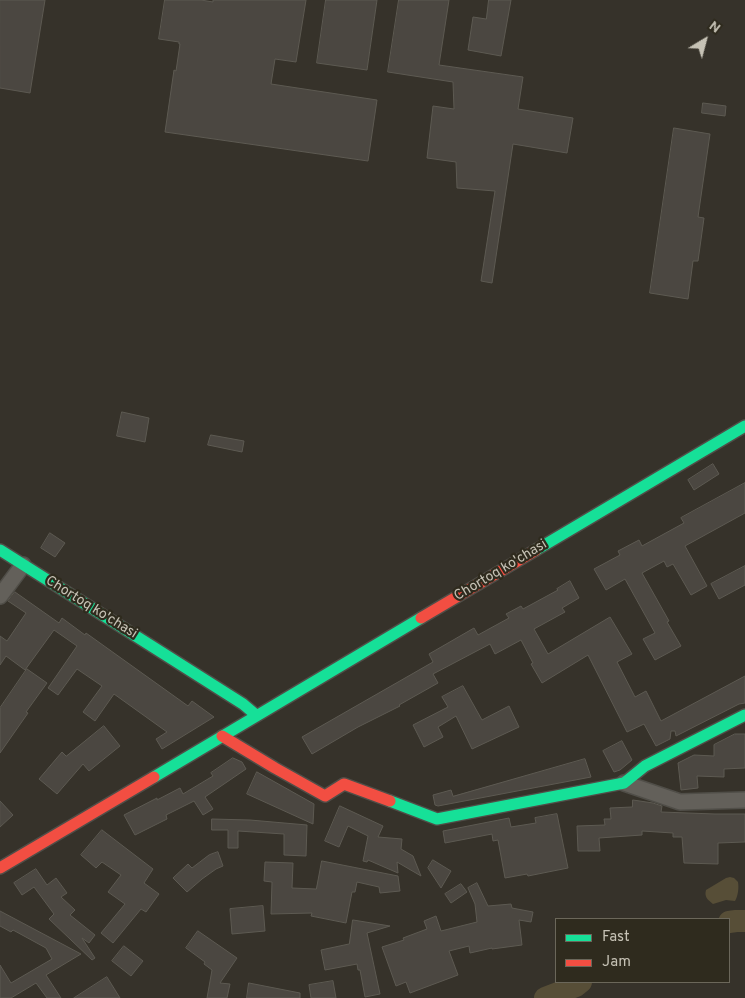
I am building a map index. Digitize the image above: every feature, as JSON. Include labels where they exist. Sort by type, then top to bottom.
[{"type":"street","name":"Chortoq ko'chasi","points":[[0,868],[745,426]]},
{"type":"street","name":"Chortoq ko'chasi","points":[[0,550],[243,704],[256,715]]},
{"type":"street","points":[[0,596],[23,565]]},
{"type":"street","points":[[222,736],[325,796],[344,784],[437,819],[624,783],[645,766],[745,715]]},
{"type":"street","points":[[624,783],[680,802],[745,800]]},
{"type":"shaded area","points":[[730,877],[738,882],[738,892],[735,901],[726,900],[713,904],[706,896],[706,890]]},
{"type":"building","points":[[0,0],[45,0],[30,93],[0,88]]},
{"type":"building","points":[[165,0],[213,2],[213,0],[306,0],[296,62],[275,59],[271,84],[377,100],[368,161],[165,132],[174,70],[176,71],[180,44],[179,42],[159,39]]},
{"type":"building","points":[[326,0],[377,0],[367,70],[317,63]]},
{"type":"building","points":[[399,0],[449,0],[439,65],[523,77],[518,109],[573,118],[567,153],[513,144],[492,283],[481,281],[495,191],[457,188],[456,162],[427,158],[433,106],[454,109],[453,82],[388,72]]},
{"type":"building","points":[[489,0],[511,0],[501,56],[468,50],[473,17],[486,19]]},
{"type":"building","points":[[703,103],[726,106],[725,116],[702,113]]},
{"type":"building","points":[[674,128],[710,134],[698,217],[704,218],[698,261],[693,261],[688,299],[650,293]]},
{"type":"building","points":[[122,412],[149,418],[145,442],[117,436]]},
{"type":"building","points":[[211,435],[244,441],[242,452],[208,445]]},
{"type":"building","points":[[713,464],[719,474],[694,490],[688,480]]},
{"type":"building","points":[[745,483],[745,513],[685,546],[707,586],[691,595],[673,564],[667,567],[664,561],[642,573],[681,646],[655,660],[643,639],[655,633],[625,579],[606,590],[594,569],[620,555],[618,551],[639,540],[642,546],[684,523],[681,518]]},
{"type":"building","points":[[50,533],[65,543],[55,557],[41,548]]},
{"type":"building","points":[[745,566],[745,585],[719,599],[711,584]]},
{"type":"building","points":[[570,581],[579,598],[562,608],[565,612],[534,629],[548,654],[610,617],[632,654],[617,662],[635,697],[646,691],[661,721],[745,676],[745,703],[739,704],[676,736],[675,731],[671,731],[670,739],[656,746],[644,724],[627,732],[588,655],[542,683],[531,664],[533,663],[521,640],[495,654],[490,644],[433,674],[438,683],[312,754],[302,737],[433,662],[429,654],[474,628],[478,635],[509,618],[506,614],[521,606],[523,609],[558,590]]},
{"type":"building","points":[[15,592],[59,623],[62,618],[85,635],[86,633],[188,706],[192,701],[214,717],[162,749],[156,739],[167,732],[114,694],[95,721],[83,712],[102,686],[77,669],[58,695],[48,688],[77,646],[54,630],[25,670],[6,656],[0,665],[0,636],[7,641],[26,613],[8,601]]},
{"type":"building","points":[[27,669],[47,683],[0,753],[0,708]]},
{"type":"building","points":[[463,686],[482,720],[509,706],[519,727],[472,749],[456,716],[438,727],[443,737],[424,747],[413,725],[448,707],[442,697]]},
{"type":"building","points":[[104,726],[120,746],[89,771],[83,764],[57,794],[39,779],[62,752],[66,756]]},
{"type":"building","points":[[735,734],[745,734],[745,768],[724,769],[724,777],[697,776],[698,788],[681,790],[678,763],[694,755],[714,756],[714,745]]},
{"type":"building","points":[[622,741],[632,760],[620,770],[614,772],[603,751]]},
{"type":"building","points":[[233,758],[242,762],[246,769],[205,797],[213,809],[203,815],[194,801],[166,815],[167,819],[135,835],[124,815],[180,788],[183,794],[213,776],[211,773]]},
{"type":"building","points":[[585,759],[591,777],[438,806],[435,805],[433,795],[451,790],[453,796]]},
{"type":"building","points":[[257,772],[314,804],[313,824],[247,794]]},
{"type":"building","points":[[633,800],[662,806],[661,812],[745,814],[745,842],[718,843],[718,864],[684,863],[682,837],[673,837],[673,833],[642,831],[642,835],[599,838],[600,851],[578,851],[577,826],[605,825],[604,819],[611,819],[610,808],[632,807]]},
{"type":"building","points":[[0,801],[13,815],[0,827]]},
{"type":"building","points":[[340,806],[383,826],[378,837],[402,839],[401,849],[413,856],[421,876],[397,862],[398,873],[368,860],[367,862],[363,861],[368,836],[348,826],[339,847],[325,841]]},
{"type":"building","points":[[557,814],[568,868],[528,876],[527,874],[505,878],[498,840],[493,841],[492,834],[445,843],[443,831],[509,818],[511,827],[536,823],[535,818]]},
{"type":"building","points":[[212,819],[307,825],[306,856],[284,855],[284,834],[238,831],[238,848],[228,848],[228,830],[212,830]]},
{"type":"building","points":[[102,830],[153,869],[144,883],[159,894],[146,912],[141,909],[113,943],[101,933],[125,904],[108,892],[121,875],[102,862],[96,868],[81,855]]},
{"type":"building","points":[[218,852],[223,866],[202,879],[187,892],[173,878],[188,864],[192,868],[209,855]]},
{"type":"building","points":[[433,860],[451,871],[441,888],[428,868]]},
{"type":"building","points":[[322,861],[398,876],[400,891],[380,893],[379,887],[357,882],[355,892],[352,892],[346,923],[311,916],[312,913],[271,914],[272,882],[264,881],[265,862],[293,863],[292,888],[316,889]]},
{"type":"building","points":[[36,869],[47,885],[56,878],[67,893],[61,897],[75,910],[70,915],[95,935],[89,943],[82,938],[95,958],[92,960],[49,919],[54,914],[34,887],[22,895],[14,883]]},
{"type":"building","points":[[477,883],[488,906],[511,904],[512,908],[533,912],[531,922],[519,920],[522,945],[492,948],[470,953],[469,946],[449,951],[458,975],[410,993],[406,982],[396,986],[382,947],[404,940],[403,938],[427,929],[424,921],[436,916],[441,931],[477,922],[475,904],[468,888]]},
{"type":"building","points":[[461,884],[467,892],[451,903],[445,894]]},
{"type":"building","points":[[263,906],[265,931],[232,934],[230,909]]},
{"type":"building","points":[[0,911],[81,954],[46,975],[61,998],[47,998],[36,983],[11,998],[0,998],[0,965],[11,983],[52,959],[46,948],[13,930],[11,932],[0,926]]},
{"type":"building","points":[[353,920],[390,926],[367,933],[380,994],[365,997],[360,970],[358,970],[357,964],[325,970],[321,950],[349,944]]},
{"type":"building","points":[[198,931],[237,958],[220,983],[230,984],[227,998],[207,998],[212,970],[204,964],[205,962],[186,948]]},
{"type":"building","points":[[124,946],[143,961],[131,976],[112,961]]},
{"type":"building","points":[[107,977],[120,998],[74,998]]},
{"type":"building","points":[[333,981],[336,998],[311,998],[309,985]]},
{"type":"building","points":[[249,983],[300,993],[300,998],[247,998]]},
{"type":"waterway","points":[[730,922],[745,921]]},
{"type":"waterway","points":[[545,998],[580,983]]},
{"type":"traffic: fast","points":[[536,550],[745,426]]},
{"type":"traffic: fast","points":[[0,550],[243,704],[256,715]]},
{"type":"traffic: fast","points":[[154,777],[421,618]]},
{"type":"traffic: fast","points":[[390,801],[437,819],[624,783],[645,766],[745,715]]},
{"type":"traffic: jam","points":[[421,618],[536,550]]},
{"type":"traffic: jam","points":[[222,736],[325,796],[344,784],[390,801]]},
{"type":"traffic: jam","points":[[0,868],[154,777]]}]
